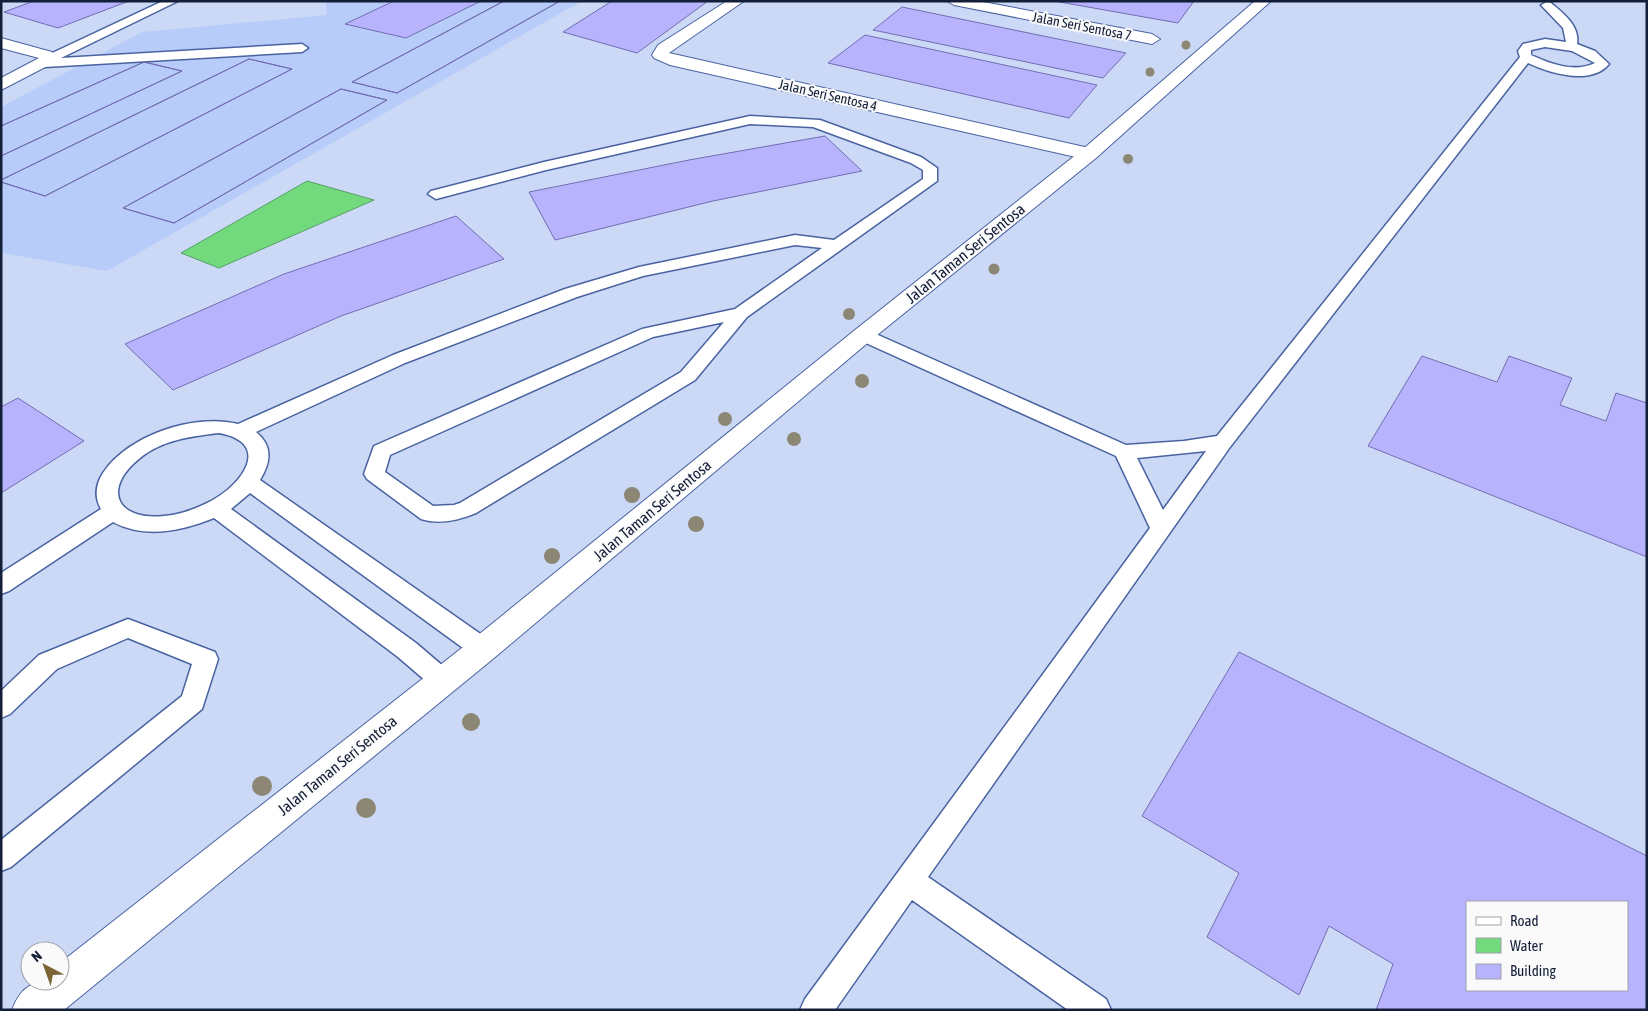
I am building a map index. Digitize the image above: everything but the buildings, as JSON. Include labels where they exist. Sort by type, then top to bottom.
[{"type":"main road","name":"Jalan Seri Sentosa 4","points":[[737,1],[664,48],[660,55],[670,60],[1089,154]]},
{"type":"main road","name":"Jalan Seri Sentosa 7","points":[[954,1],[1152,39]]},
{"type":"main road","name":"Jalan Taman Seri Sentosa","points":[[32,1010],[483,649],[863,335],[1089,154],[1264,1]]},
{"type":"main road","points":[[1,44],[46,55],[47,61],[1,85]]},
{"type":"lane","points":[[47,61],[172,1]]},
{"type":"lane","points":[[1547,5],[1567,24],[1573,39],[1572,46]]},
{"type":"lane","points":[[1545,43],[1572,46],[1594,54],[1603,64],[1592,71],[1567,71],[1541,65],[1526,57],[1524,51],[1527,46],[1545,43]]},
{"type":"lane","points":[[47,61],[302,48]]},
{"type":"lane","points":[[816,1010],[1160,527],[1223,442],[1526,57]]},
{"type":"lane","points":[[436,194],[544,166],[750,120],[815,123],[916,160],[930,168],[930,181],[741,313],[688,376],[468,508],[456,513],[429,514],[374,474],[381,451],[648,333],[741,313]]},
{"type":"lane","points":[[240,431],[399,360],[572,293],[638,272],[795,240],[837,245]]},
{"type":"lane","points":[[863,335],[1124,452],[1184,448],[1223,442]]},
{"type":"lane","points":[[219,427],[240,431],[254,441],[260,454],[256,470],[249,482],[215,508],[188,519],[164,524],[138,524],[112,512],[105,498],[110,479],[122,462],[134,452],[156,440],[185,430],[219,427]]},
{"type":"lane","points":[[1124,452],[1160,527]]},
{"type":"lane","points":[[249,482],[483,649]]},
{"type":"lane","points":[[215,508],[407,650],[442,680]]},
{"type":"lane","points":[[1,585],[112,512]]},
{"type":"lane","points":[[1,707],[48,662],[128,628],[206,659],[193,702],[1,858]]},
{"type":"lane","points":[[908,880],[1095,1010]]},
{"type":"shaded area","points":[[326,1],[582,1],[107,271],[1,253],[1,107],[142,32],[327,15]]},
{"type":"water","points":[[307,181],[374,200],[219,268],[181,253]]}]
